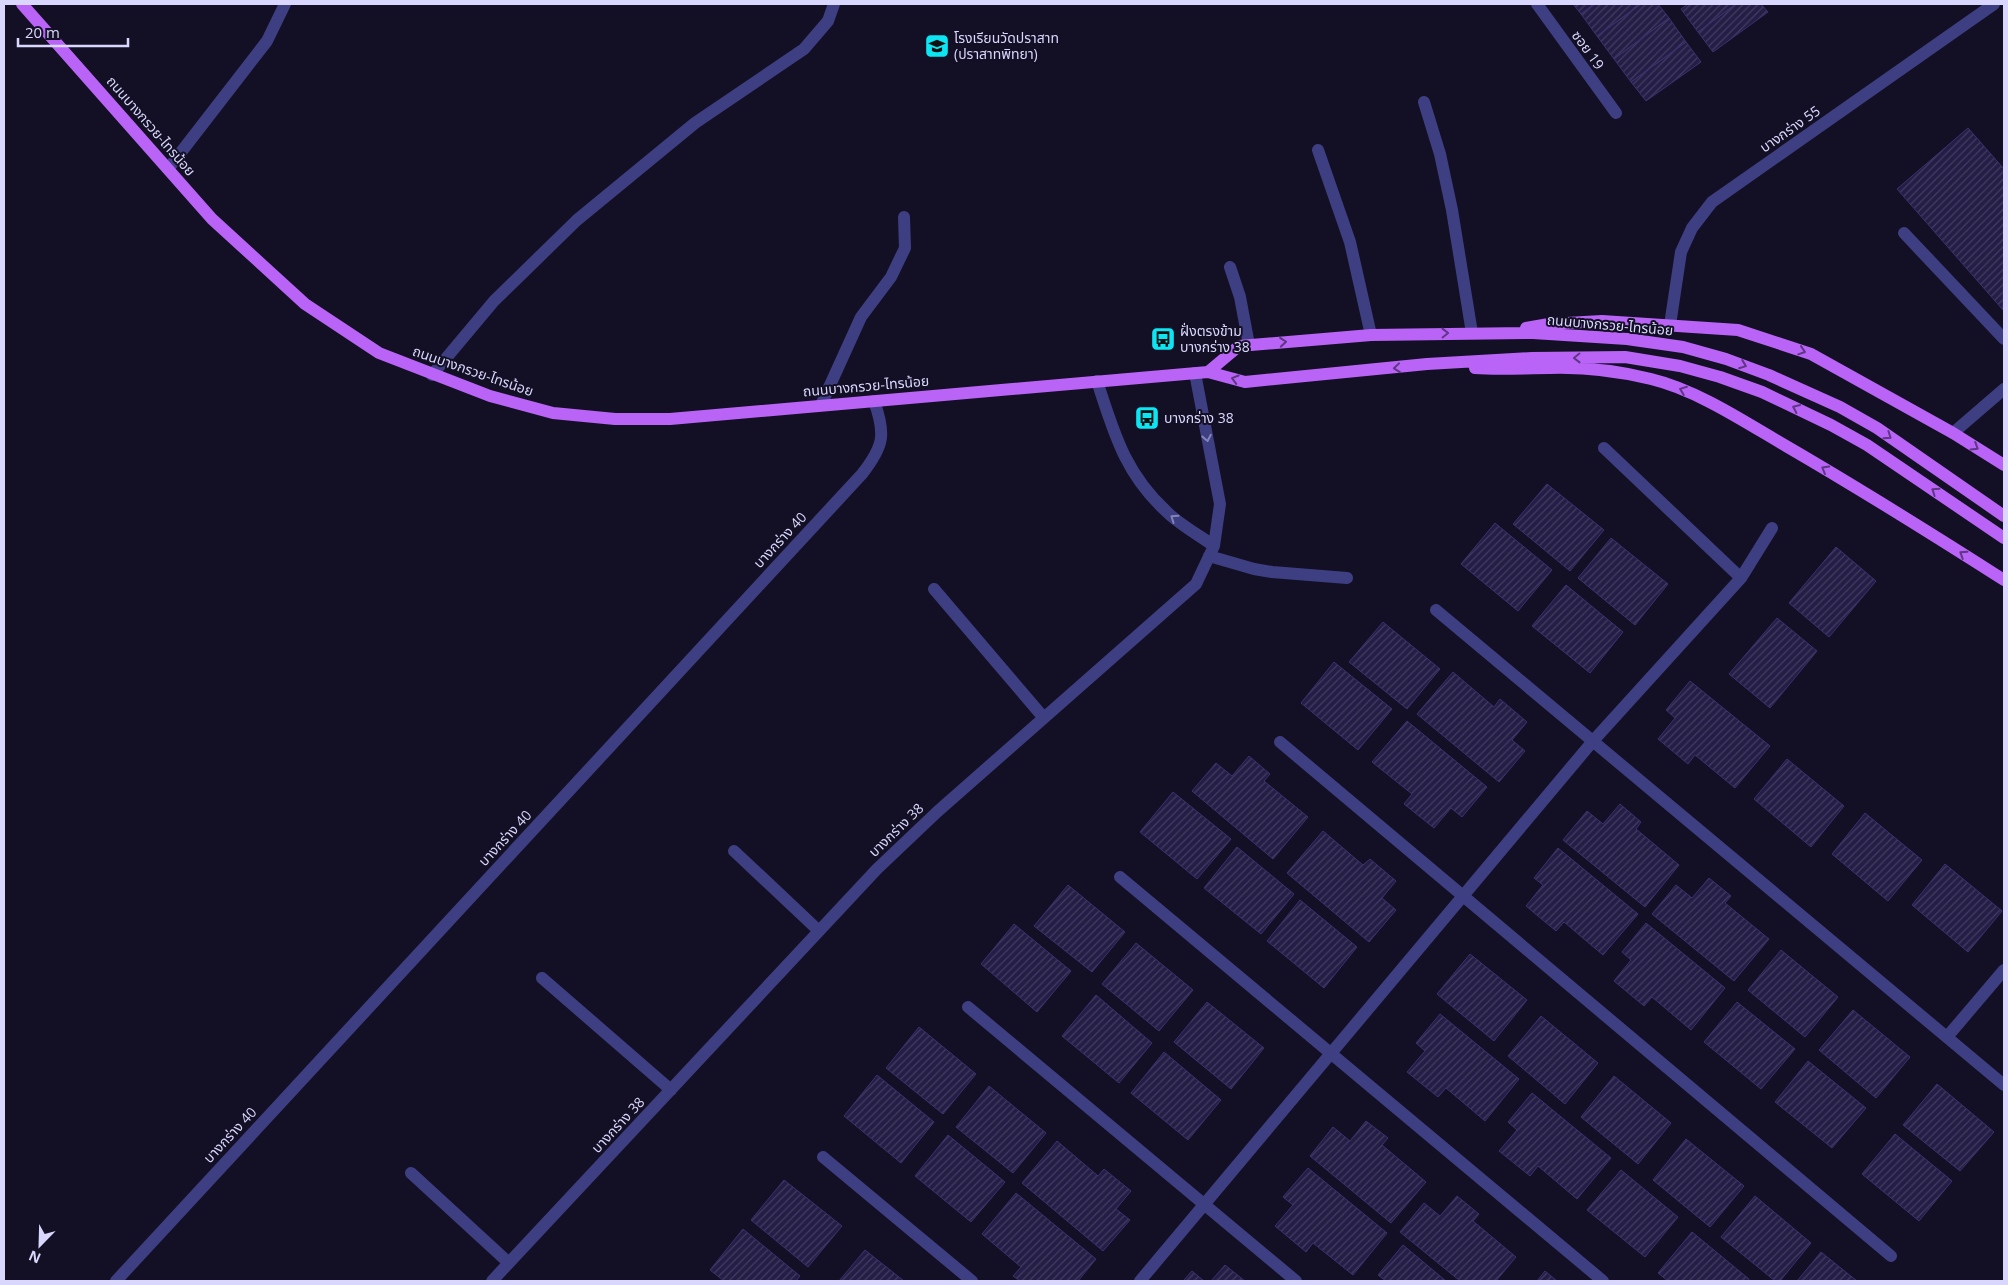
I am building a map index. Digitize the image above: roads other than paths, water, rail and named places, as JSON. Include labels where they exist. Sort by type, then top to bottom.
[{"type":"main road","name":"ถนนบางกรวย-ไทรน้อย","points":[[22,4],[212,219],[305,304],[378,352],[432,375],[490,396],[553,413],[615,419],[670,420],[874,400],[1202,372],[1245,382],[1427,364],[1532,358],[1625,357],[1680,366],[1720,377],[1762,392],[1796,408],[1867,445],[2004,538]]},
{"type":"main road","points":[[1498,332],[1549,324],[1602,321],[1738,330],[1811,354],[1953,433],[2004,465]]},
{"type":"main road","name":"ถนนบางกรวย-ไทรน้อย","points":[[1202,372],[1239,346],[1371,335],[1498,332],[1627,339],[1683,347],[1726,358],[1769,375],[1840,408],[1877,428],[2004,516]]},
{"type":"main road","points":[[1427,364],[1497,370],[1552,368],[1615,371],[1653,379],[1680,389],[1749,424],[1895,510],[2004,580]]},
{"type":"street","points":[[168,169],[268,41],[285,4]]},
{"type":"street","points":[[432,375],[494,301],[577,220],[695,124],[804,49],[828,21],[834,4]]},
{"type":"street","name":"ซอย 19","points":[[1537,4],[1616,113]]},
{"type":"street","name":"บางกร่าง 55","points":[[1670,325],[1681,252],[1692,228],[1712,202],[1994,4]]},
{"type":"street","points":[[1424,102],[1440,154],[1452,210],[1472,333]]},
{"type":"street","points":[[1318,150],[1350,242],[1371,335]]},
{"type":"street","points":[[821,405],[860,318],[891,277],[905,248],[904,217]]},
{"type":"street","points":[[1904,234],[2004,340]]},
{"type":"street","points":[[1230,267],[1240,297],[1249,345]]},
{"type":"street","name":"บางกร่าง 38","points":[[492,1281],[877,869],[937,812],[1196,584],[1211,551],[1220,504],[1202,372]]},
{"type":"street","points":[[1097,381],[1121,453],[1140,484],[1168,513],[1211,551],[1263,571],[1347,578]]},
{"type":"street","points":[[1953,433],[2004,389]]},
{"type":"street","name":"บางกร่าง 40","points":[[116,1281],[862,474],[873,460],[881,445],[882,430],[874,400]]},
{"type":"street","points":[[1604,448],[1741,578]]},
{"type":"street","points":[[1140,1281],[1593,741],[1741,578],[1772,528]]},
{"type":"street","points":[[934,589],[1044,718]]},
{"type":"street","points":[[1436,610],[2004,1086]]},
{"type":"street","points":[[1280,742],[1891,1256]]},
{"type":"street","points":[[734,850],[819,931]]},
{"type":"street","points":[[1120,877],[1603,1281]]},
{"type":"street","points":[[1947,1037],[2004,970]]},
{"type":"street","points":[[542,978],[671,1090]]},
{"type":"street","points":[[968,1006],[1296,1281]]},
{"type":"street","points":[[822,1157],[972,1281]]},
{"type":"street","points":[[411,1173],[509,1263]]},
{"type":"place","name":"โรงเรียนวัดปราสาท (ปราสาทพิทยา)","points":[[937,46]]},
{"type":"place","name":"ฝั่งตรงข้าม บางกร่าง 38","points":[[1163,339]]},
{"type":"place","name":"บางกร่าง 38","points":[[1147,418]]}]
